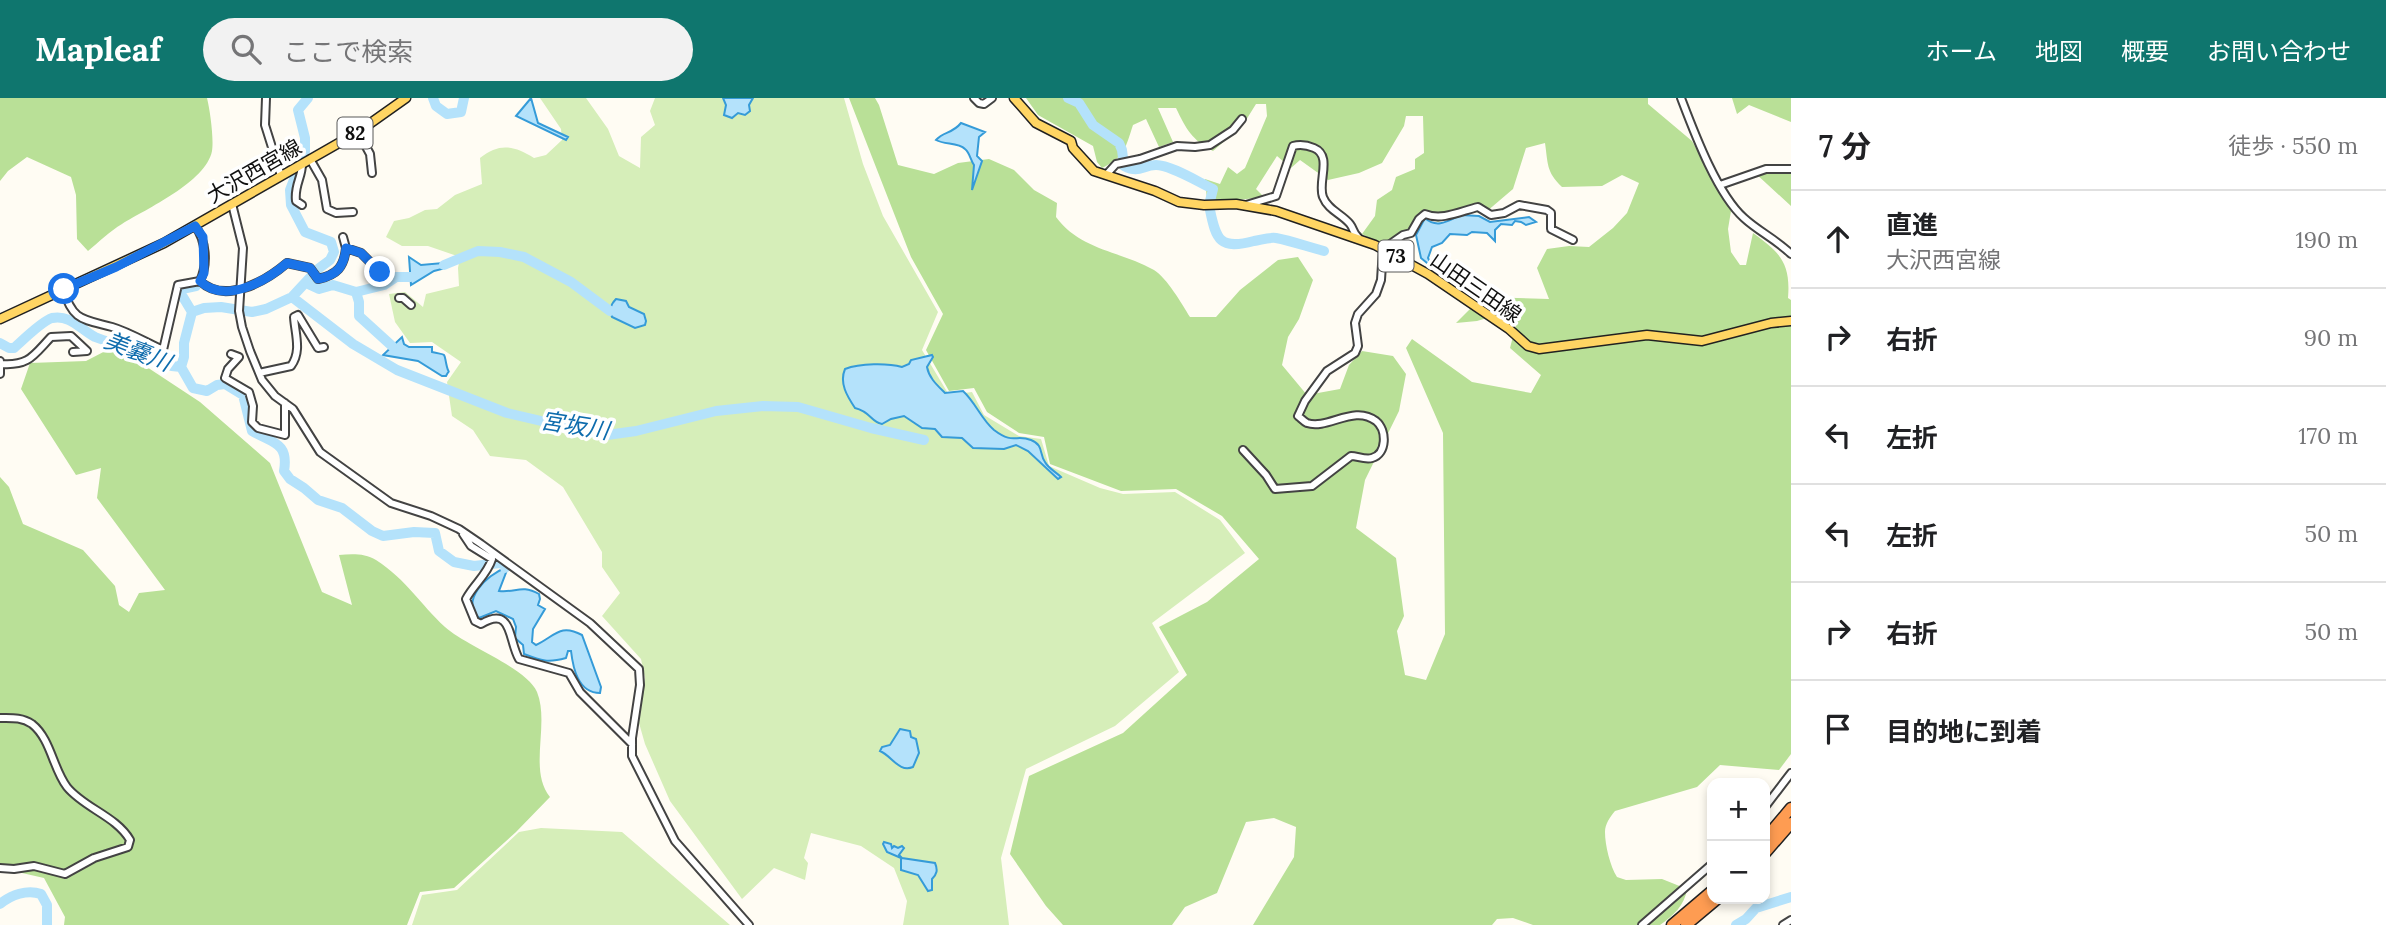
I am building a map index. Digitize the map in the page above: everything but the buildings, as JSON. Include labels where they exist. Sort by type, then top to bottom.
[{"type":"highway","points":[[1770,833],[1791,808]]},
{"type":"highway","points":[[1770,846],[1791,823]]},
{"type":"highway","points":[[1672,925],[1707,895]]},
{"type":"highway","points":[[1686,925],[1711,904]]},
{"type":"main road","name":"大沢西宮線","points":[[0,319],[116,267],[195,226],[358,132],[406,98]]},
{"type":"main road","name":"山田三田線","points":[[1014,98],[1036,123],[1071,141],[1088,166],[1106,175],[1179,202],[1245,205],[1276,211],[1358,237],[1428,274],[1509,329],[1528,346],[1539,349],[1647,335],[1702,341],[1771,323],[1791,321]]},
{"type":"street","points":[[266,98],[265,125],[281,176]]},
{"type":"street","points":[[974,98],[984,104],[992,98]]},
{"type":"street","points":[[1681,98],[1720,185],[1742,217],[1791,254]]},
{"type":"street","points":[[1106,175],[1116,164],[1177,146],[1210,145],[1233,130],[1242,119]]},
{"type":"street","points":[[358,132],[370,154],[372,173]]},
{"type":"street","points":[[1245,205],[1276,196],[1293,146],[1299,144],[1311,147],[1318,150],[1324,161],[1320,187],[1327,205],[1348,222],[1358,237]]},
{"type":"street","points":[[302,205],[296,201],[295,189],[306,162],[322,180],[327,209],[336,213],[353,212]]},
{"type":"street","points":[[1720,185],[1766,169],[1791,169]]},
{"type":"street","points":[[232,204],[243,248],[240,290],[242,327],[259,373],[268,388],[298,416],[320,452],[391,503],[431,516],[459,529],[590,623],[639,669],[640,685],[632,756],[675,841],[750,925]]},
{"type":"street","points":[[1243,450],[1275,489],[1312,486],[1350,456],[1369,459],[1380,453],[1384,446],[1384,435],[1376,421],[1353,415],[1307,423],[1298,415],[1327,371],[1355,354],[1358,346],[1354,323],[1363,307],[1376,294],[1381,280],[1383,249],[1402,235],[1411,233],[1425,214],[1432,217],[1443,216],[1478,206],[1491,215],[1504,213],[1519,205],[1547,210],[1551,213],[1551,229],[1573,240]]},
{"type":"street","points":[[195,226],[203,237],[204,273],[200,281]]},
{"type":"street","points":[[200,281],[208,289],[240,290],[278,271],[287,263],[310,268],[318,279],[324,278],[338,270],[345,262],[346,248],[343,237]]},
{"type":"street","points":[[346,248],[361,253],[380,272]]},
{"type":"street","points":[[64,289],[69,307],[77,315],[96,325],[112,327],[163,350],[178,285],[200,281]]},
{"type":"street","points":[[399,299],[403,298],[411,305]]},
{"type":"street","points":[[259,373],[291,366],[295,362],[298,355],[294,317],[298,315],[318,348],[324,347]]},
{"type":"street","points":[[0,374],[1,363],[18,365],[29,359],[51,337],[71,336],[88,351],[74,352]]},
{"type":"street","points":[[231,354],[239,357],[225,378],[249,393],[253,406],[252,422],[258,428],[285,435],[285,403]]},
{"type":"street","points":[[459,529],[471,546],[492,559],[488,572],[474,584],[466,598],[475,621],[481,624],[491,618],[503,620],[510,626],[513,648],[519,659],[569,673],[580,692],[632,744]]},
{"type":"street","points":[[0,718],[17,718],[32,724],[41,735],[68,787],[130,840],[128,847],[94,858],[65,874],[34,866],[0,868]]},
{"type":"street","points":[[1770,800],[1791,773]]},
{"type":"street","points":[[1642,925],[1707,868]]},
{"type":"street","points":[[1783,925],[1791,920]]},
{"type":"green space","points":[[0,98],[207,98],[212,151],[199,173],[187,184],[118,227],[88,251],[77,239],[76,195],[71,177],[27,157],[8,171],[0,181]]},
{"type":"green space","points":[[540,98],[586,98],[608,129],[619,156],[640,168],[641,137],[655,125],[650,111],[655,98],[844,98],[863,164],[883,216],[938,312],[922,350],[949,395],[972,392],[984,415],[1019,436],[1041,439],[1049,466],[1100,488],[1123,494],[1175,492],[1220,520],[1245,553],[1152,623],[1179,672],[1115,726],[1026,769],[1001,858],[1009,925],[903,925],[907,901],[894,868],[861,846],[811,833],[804,858],[808,863],[805,880],[774,868],[742,899],[670,801],[645,744],[639,723],[645,678],[641,659],[602,616],[620,593],[602,567],[602,552],[563,487],[526,460],[490,456],[473,430],[452,416],[447,382],[461,362],[432,342],[410,343],[395,322],[389,294],[405,292],[423,307],[426,294],[459,286],[460,257],[428,246],[402,246],[386,237],[394,221],[409,218],[425,210],[437,209],[455,195],[482,184],[480,158],[487,153],[507,148],[534,158],[546,155],[562,140],[561,129]]},
{"type":"green space","points":[[849,98],[875,98],[898,165],[934,174],[958,163],[989,159],[1014,170],[1034,190],[1057,203],[1056,217],[1077,237],[1159,274],[1190,317],[1216,317],[1240,290],[1278,260],[1298,257],[1313,280],[1299,319],[1288,337],[1282,365],[1307,395],[1340,389],[1349,365],[1362,351],[1393,356],[1406,374],[1399,411],[1365,480],[1356,528],[1396,558],[1404,616],[1397,631],[1405,675],[1426,680],[1445,634],[1443,433],[1406,348],[1412,339],[1472,382],[1531,393],[1541,375],[1510,348],[1517,321],[1510,311],[1477,321],[1456,323],[1482,297],[1549,299],[1537,268],[1547,249],[1589,247],[1627,213],[1639,183],[1622,175],[1602,186],[1562,187],[1550,172],[1545,143],[1526,148],[1513,189],[1486,212],[1461,213],[1438,222],[1424,215],[1408,230],[1381,244],[1362,234],[1375,216],[1377,200],[1392,190],[1396,177],[1415,169],[1415,159],[1424,153],[1423,116],[1406,116],[1404,126],[1382,163],[1359,173],[1328,180],[1300,160],[1291,168],[1277,156],[1256,189],[1264,197],[1229,201],[1207,200],[1205,179],[1220,184],[1228,167],[1237,174],[1245,168],[1267,116],[1266,104],[1256,104],[1243,125],[1213,151],[1190,133],[1176,108],[1158,108],[1173,142],[1159,147],[1146,119],[1133,125],[1120,155],[1102,168],[1097,162],[1093,146],[1038,115],[1026,98],[1648,98],[1648,104],[1692,141],[1731,211],[1728,229],[1731,252],[1740,265],[1746,265],[1753,233],[1776,252],[1787,275],[1788,298],[1791,300],[1791,754],[1779,770],[1720,765],[1697,787],[1615,811],[1611,816],[1605,837],[1610,861],[1617,877],[1626,880],[1662,879],[1687,889],[1684,900],[1674,914],[1660,925],[1533,925],[1513,918],[1497,919],[1492,925],[1253,925],[1294,857],[1296,827],[1274,818],[1246,822],[1217,893],[1185,907],[1172,925],[1063,925],[1046,906],[1010,854],[1029,776],[1123,733],[1187,675],[1159,627],[1207,602],[1259,559],[1222,516],[1176,489],[1121,491],[1050,464],[1044,437],[1019,433],[987,412],[974,388],[949,391],[926,350],[943,314],[911,257]]},
{"type":"green space","points":[[1732,98],[1791,98],[1791,122],[1749,105],[1737,114]]},
{"type":"green space","points":[[1765,164],[1791,168],[1791,206],[1754,172]]},
{"type":"green space","points":[[115,346],[200,402],[270,463],[322,592],[352,605],[339,555],[372,558],[396,576],[445,627],[521,674],[537,692],[541,718],[541,774],[550,797],[454,888],[420,892],[407,925],[64,925],[65,917],[44,878],[0,868],[0,477],[9,487],[23,524],[83,550],[115,586],[119,605],[129,612],[139,593],[165,590],[97,498],[101,468],[76,475],[21,389],[30,363],[86,361]]},
{"type":"green space","points":[[541,828],[622,832],[730,925],[412,925],[422,895],[457,890],[519,832]]},
{"type":"water","points":[[531,98],[538,123],[568,137],[566,140],[516,116]]},
{"type":"water","points":[[723,98],[753,98],[749,105],[750,111],[745,115],[738,113],[732,118],[724,115],[726,105]]},
{"type":"water","points":[[961,123],[985,132],[979,137],[977,156],[982,161],[972,190],[974,165],[968,152],[959,145],[936,140]]},
{"type":"water","points":[[1461,215],[1479,216],[1490,222],[1529,217],[1536,222],[1526,225],[1515,221],[1512,225],[1501,224],[1495,230],[1495,241],[1487,233],[1450,234],[1442,243],[1432,247],[1428,258],[1433,268],[1421,258],[1416,235],[1425,218],[1438,223]]},
{"type":"water","points":[[409,257],[421,265],[444,265],[442,269],[411,285]]},
{"type":"water","points":[[616,299],[626,301],[629,307],[644,314],[645,325],[635,328],[612,317],[612,303]]},
{"type":"water","points":[[402,337],[404,344],[409,347],[432,347],[432,352],[444,355],[449,372],[446,376],[418,361],[383,355]]},
{"type":"water","points":[[932,355],[928,371],[945,393],[963,391],[994,430],[1006,437],[1026,438],[1035,442],[1040,447],[1046,464],[1061,477],[1058,479],[1028,451],[1016,445],[1004,449],[973,448],[962,438],[942,437],[935,429],[922,428],[904,416],[878,423],[855,408],[843,384],[845,369],[874,364],[902,367],[911,360]]},
{"type":"water","points":[[505,568],[507,570],[499,591],[533,591],[539,594],[538,605],[545,609],[533,629],[532,642],[536,645],[558,632],[568,630],[582,635],[601,687],[600,693],[586,689],[582,684],[575,672],[571,651],[568,651],[566,658],[554,660],[524,654],[523,645],[515,638],[516,627],[513,619],[496,611],[479,618],[474,611],[474,596],[484,582]]},
{"type":"water","points":[[900,729],[910,731],[911,737],[916,739],[919,753],[913,767],[904,768],[880,751],[882,747],[890,745]]},
{"type":"water","points":[[884,842],[891,844],[892,848],[902,846],[904,848],[899,855],[902,858],[935,863],[932,890],[928,891],[918,875],[901,870],[901,858],[887,852]]},
{"type":"waterway","name":"美嚢川","points":[[0,343],[14,348],[43,323],[58,317],[70,320],[95,337],[161,363],[181,367],[192,312],[221,307],[252,312],[266,309],[292,297],[330,260],[334,252],[331,242],[305,232],[291,205],[290,190],[305,151],[305,138],[298,110],[308,98]]},
{"type":"waterway","name":"美嚢川","points":[[433,98],[436,106],[447,114],[461,112],[464,98]]},
{"type":"waterway","points":[[1068,98],[1079,103],[1093,125],[1119,143],[1124,166],[1137,169],[1156,165],[1177,171],[1213,189],[1210,201]]},
{"type":"waterway","points":[[1210,210],[1218,235],[1227,243],[1276,238],[1324,251]]},
{"type":"waterway","points":[[444,265],[478,251],[524,257],[571,282],[610,311]]},
{"type":"waterway","points":[[306,283],[319,289],[333,285],[356,292],[384,285],[396,277],[411,277]]},
{"type":"waterway","points":[[192,312],[180,292],[182,289],[196,286]]},
{"type":"waterway","points":[[356,292],[359,316],[392,346]]},
{"type":"waterway","name":"宮坂川","points":[[292,297],[353,344],[397,370],[507,413],[567,427],[607,435],[636,431],[716,411],[763,406],[798,407],[924,440]]},
{"type":"waterway","points":[[181,367],[193,388],[207,391],[225,384],[243,395],[252,431],[281,449],[285,461],[284,471],[290,479],[318,500],[342,508],[383,536],[414,532],[435,533],[439,551],[454,562],[474,566],[500,563],[505,565],[505,568]]},
{"type":"waterway","points":[[0,904],[19,894],[41,894],[47,905],[47,925]]},
{"type":"waterway","points":[[1736,925],[1756,908],[1791,897]]},
{"type":"route","points":[[64,289],[116,267],[195,226],[203,237],[204,273],[200,281],[208,289],[240,290],[278,271],[287,263],[310,268],[318,279],[324,278],[338,270],[345,262],[346,248],[361,253],[380,272]]}]
